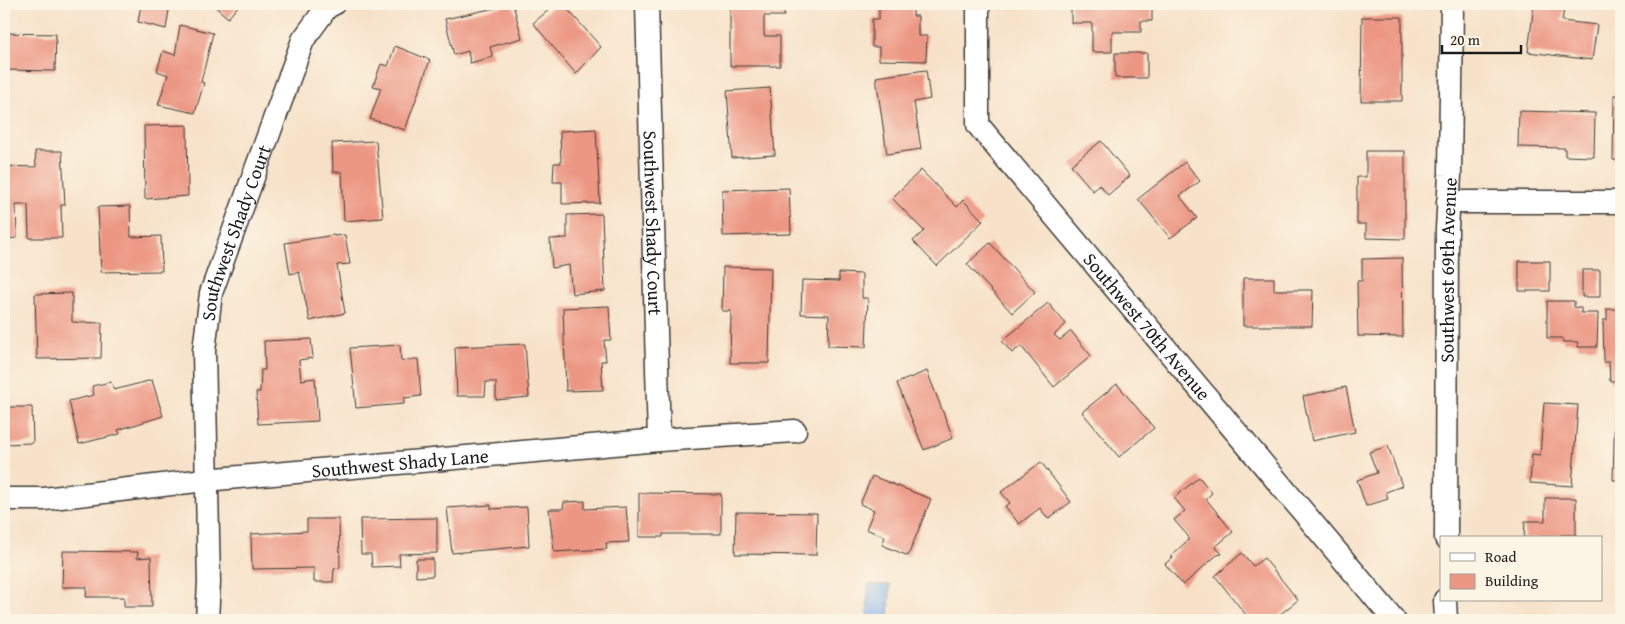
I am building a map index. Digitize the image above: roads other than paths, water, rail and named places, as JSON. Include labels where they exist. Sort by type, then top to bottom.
[{"type":"street","name":"Southwest Shady Court","points":[[207,620],[209,582],[204,351],[211,293],[303,40],[327,6],[333,4]]},
{"type":"street","name":"Southwest Shady Court","points":[[647,4],[659,440]]},
{"type":"street","name":"Southwest 70th Avenue","points":[[978,4],[978,125],[1394,620]]},
{"type":"street","name":"Southwest 69th Avenue","points":[[1446,536],[1448,202],[1452,4]]},
{"type":"street","points":[[1448,202],[1621,202]]},
{"type":"street","name":"Southwest Shady Lane","points":[[4,499],[44,499],[206,480],[659,440],[795,431]]},
{"type":"street","points":[[1445,602],[1446,620]]},
{"type":"water","points":[[868,585],[890,585],[889,620],[867,620]]}]
